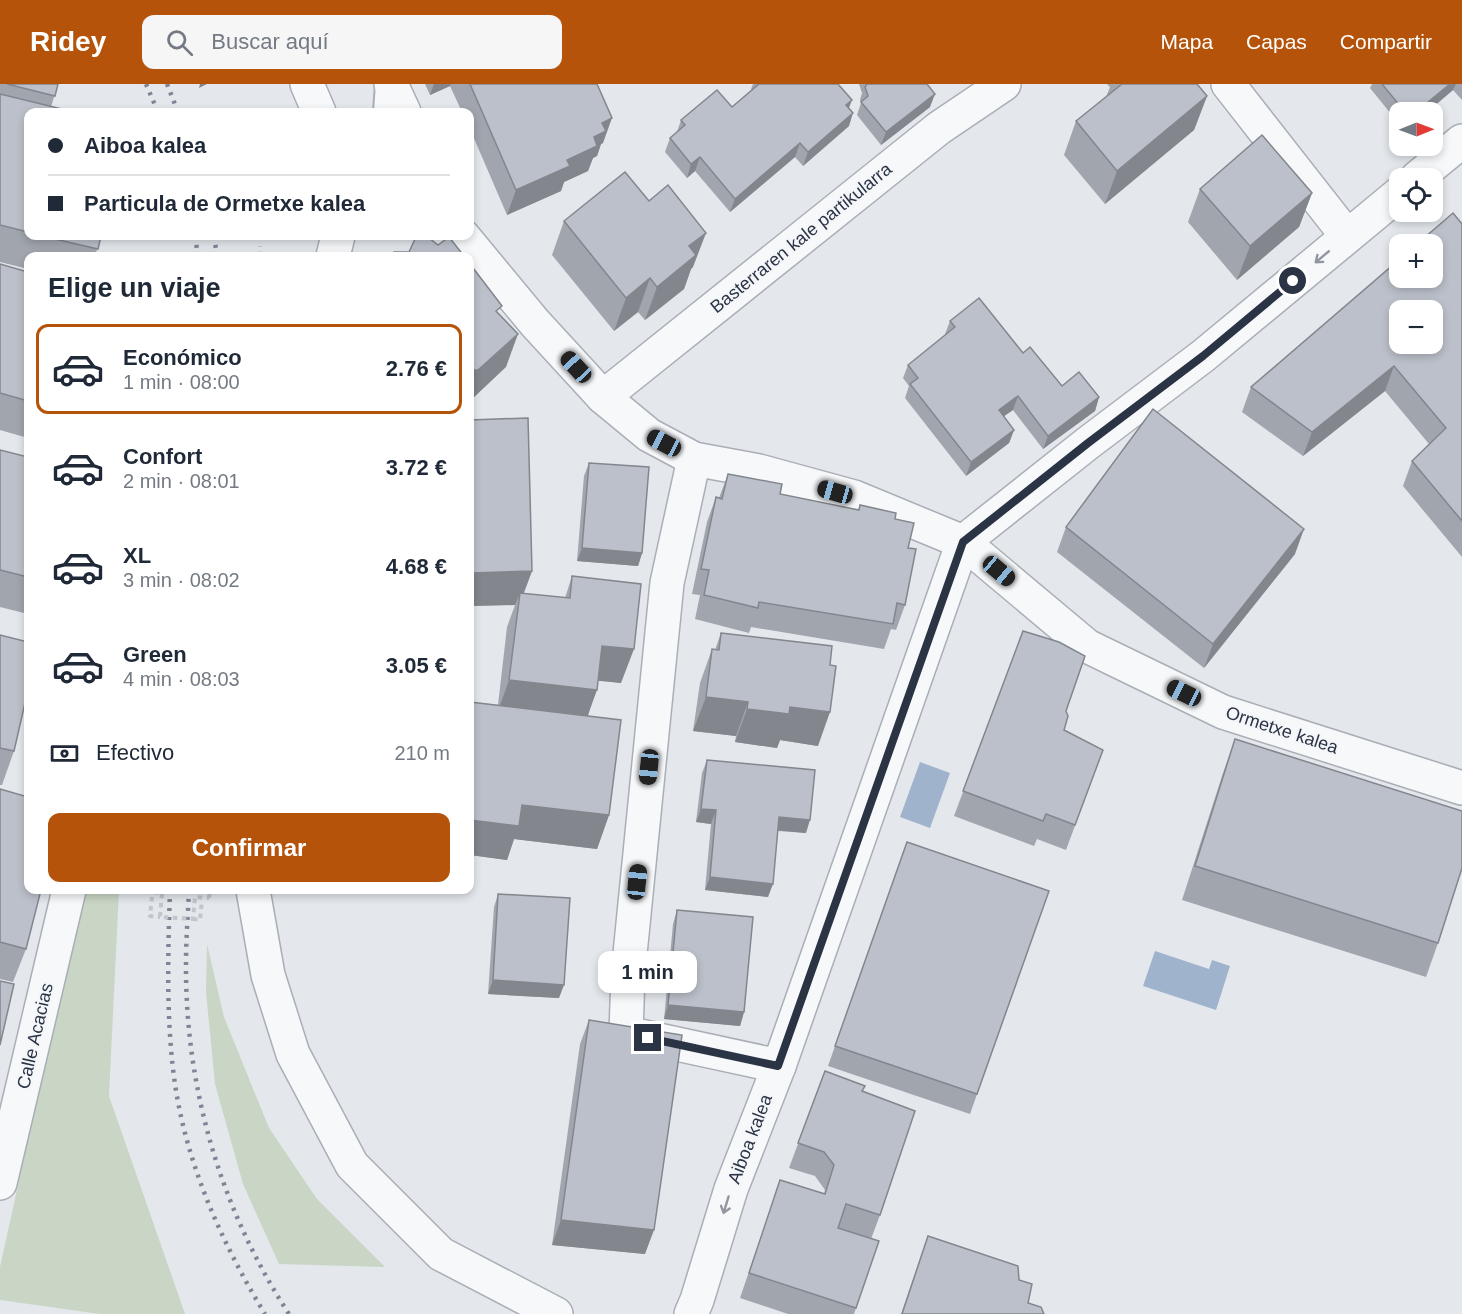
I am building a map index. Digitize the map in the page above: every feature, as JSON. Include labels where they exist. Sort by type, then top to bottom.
[{"type":"street","points":[[307,84],[317,108]]},
{"type":"street","points":[[391,84],[402,108]]},
{"type":"street","name":"Basterraren kale partikularra","points":[[603,397],[939,128],[1004,84]]},
{"type":"street","points":[[1228,84],[1347,236]]},
{"type":"street","points":[[1429,168],[1462,141]]},
{"type":"street","points":[[963,542],[1203,356],[1389,202]]},
{"type":"street","name":"Ormetxe kalea","points":[[466,240],[534,323],[603,397],[649,435],[694,459],[759,471],[854,497],[963,542],[1087,646],[1223,712],[1462,788]]},
{"type":"street","points":[[694,459],[667,583],[628,974],[626,1033],[778,1066]]},
{"type":"street","name":"Aiboa kalea","points":[[691,1314],[731,1190],[778,1066],[963,542]]},
{"type":"street","name":"Calle Acacias","points":[[0,1183],[68,894]]},
{"type":"street","points":[[254,894],[268,975],[293,1054],[352,1165],[441,1254],[556,1314]]},
{"type":"lane","points":[[382,108],[384,84]]},
{"type":"path","points":[[260,246],[260,252]]},
{"type":"path","points":[[160,917],[162,894]]},
{"type":"path","points":[[193,919],[195,897],[209,898],[210,894]]},
{"type":"path","points":[[152,897],[150,916],[200,920],[202,900]]},
{"type":"green space","points":[[82,894],[119,894],[109,1096],[185,1314],[100,1314],[0,1300],[0,1267]]},
{"type":"green space","points":[[207,944],[224,1017],[269,1128],[317,1199],[385,1267],[279,1264],[243,1184],[215,1084],[206,992]]},
{"type":"water","points":[[920,762],[950,773],[930,828],[900,817]]},
{"type":"water","points":[[1155,951],[1209,969],[1212,960],[1230,966],[1216,1010],[1143,986]]},
{"type":"building","points":[[7,84],[58,84],[55,96]]},
{"type":"building","points":[[470,84],[597,84],[612,118],[602,123],[606,131],[594,137],[597,146],[567,160],[570,166],[516,190]]},
{"type":"building","points":[[759,84],[838,84],[852,100],[846,105],[853,113],[808,152],[800,143],[735,199],[700,157],[691,164],[670,138],[685,125],[681,120],[717,90],[732,107]]},
{"type":"building","points":[[867,84],[927,84],[935,94],[886,132],[861,102],[868,96],[865,87]]},
{"type":"building","points":[[1122,84],[1197,84],[1207,96],[1117,171],[1076,121]]},
{"type":"building","points":[[1382,84],[1450,84],[1428,102],[1397,102]]},
{"type":"building","points":[[0,94],[58,108],[24,108],[24,231],[0,225]]},
{"type":"building","points":[[1262,135],[1312,193],[1250,246],[1200,189]]},
{"type":"building","points":[[625,172],[649,201],[668,185],[706,233],[689,246],[696,255],[657,287],[650,278],[626,298],[564,221]]},
{"type":"building","points":[[1453,213],[1462,224],[1462,521],[1412,461],[1446,428],[1394,366],[1312,432],[1251,387],[1389,268],[1389,288],[1443,288],[1443,234],[1429,234]]},
{"type":"building","points":[[59,240],[100,240],[98,249]]},
{"type":"building","points":[[415,240],[432,240],[438,245],[445,240],[451,240],[461,252],[409,252]]},
{"type":"building","points":[[0,264],[24,271],[24,400],[0,393]]},
{"type":"building","points":[[474,269],[502,306],[496,311],[518,334],[478,370],[474,370]]},
{"type":"building","points":[[979,298],[1023,353],[1030,347],[1062,386],[1079,372],[1099,397],[1048,436],[1018,396],[999,410],[1014,430],[971,462],[910,384],[918,378],[908,365],[955,327],[950,321]]},
{"type":"building","points":[[1153,409],[1304,529],[1213,644],[1066,527]]},
{"type":"building","points":[[528,418],[532,571],[474,573],[474,420]]},
{"type":"building","points":[[0,450],[24,456],[24,576],[0,570]]},
{"type":"building","points":[[589,463],[649,467],[642,553],[582,548]]},
{"type":"building","points":[[728,474],[782,484],[780,494],[859,510],[860,505],[896,513],[895,519],[914,523],[908,548],[916,549],[905,605],[897,603],[893,624],[759,602],[758,608],[704,595],[709,570],[701,569],[716,497],[722,499]]},
{"type":"building","points":[[572,576],[641,584],[634,649],[602,646],[597,690],[509,680],[520,593],[570,598]]},
{"type":"building","points":[[1023,631],[1059,642],[1085,656],[1066,711],[1068,716],[1064,730],[1103,750],[1075,825],[1046,814],[1043,821],[963,791]]},
{"type":"building","points":[[721,633],[832,646],[830,665],[836,666],[830,712],[790,707],[789,714],[747,709],[748,702],[706,697],[712,649],[719,650]]},
{"type":"building","points":[[0,635],[24,641],[24,707],[14,751],[0,748]]},
{"type":"building","points":[[474,702],[621,720],[609,815],[522,805],[519,826],[474,820]]},
{"type":"building","points":[[1235,739],[1462,811],[1462,868],[1438,943],[1195,866]]},
{"type":"building","points":[[707,760],[815,770],[810,820],[779,817],[773,884],[710,877],[716,810],[701,809]]},
{"type":"building","points":[[0,789],[24,796],[24,894],[40,894],[26,949],[0,942]]},
{"type":"building","points":[[907,842],[1049,891],[977,1094],[835,1046]]},
{"type":"building","points":[[498,894],[570,898],[564,985],[493,980]]},
{"type":"building","points":[[677,910],[753,917],[744,1012],[668,1005]]},
{"type":"building","points":[[0,981],[14,984],[0,1045]]},
{"type":"building","points":[[589,1020],[682,1035],[654,1230],[561,1220]]},
{"type":"building","points":[[825,1071],[865,1086],[862,1091],[915,1111],[880,1215],[846,1204],[838,1228],[879,1241],[856,1308],[749,1273],[780,1180],[825,1194],[834,1165],[824,1152],[798,1143]]},
{"type":"building","points":[[928,1236],[1018,1266],[1019,1280],[1032,1284],[1028,1303],[1041,1307],[1044,1314],[902,1314]]},
{"type":"railway","points":[[146,84],[156,108]]},
{"type":"railway","points":[[167,84],[176,108]]},
{"type":"railway","points":[[196,240],[197,252]]},
{"type":"railway","points":[[215,240],[216,252]]},
{"type":"railway","points":[[170,894],[168,960],[171,1054],[179,1108],[207,1200],[234,1258],[265,1314]]},
{"type":"railway","points":[[189,894],[186,954],[187,1010],[200,1102],[226,1190],[244,1233],[289,1314]]},
{"type":"route","points":[[648,1038],[778,1066],[963,542],[1203,356],[1293,281]]}]
